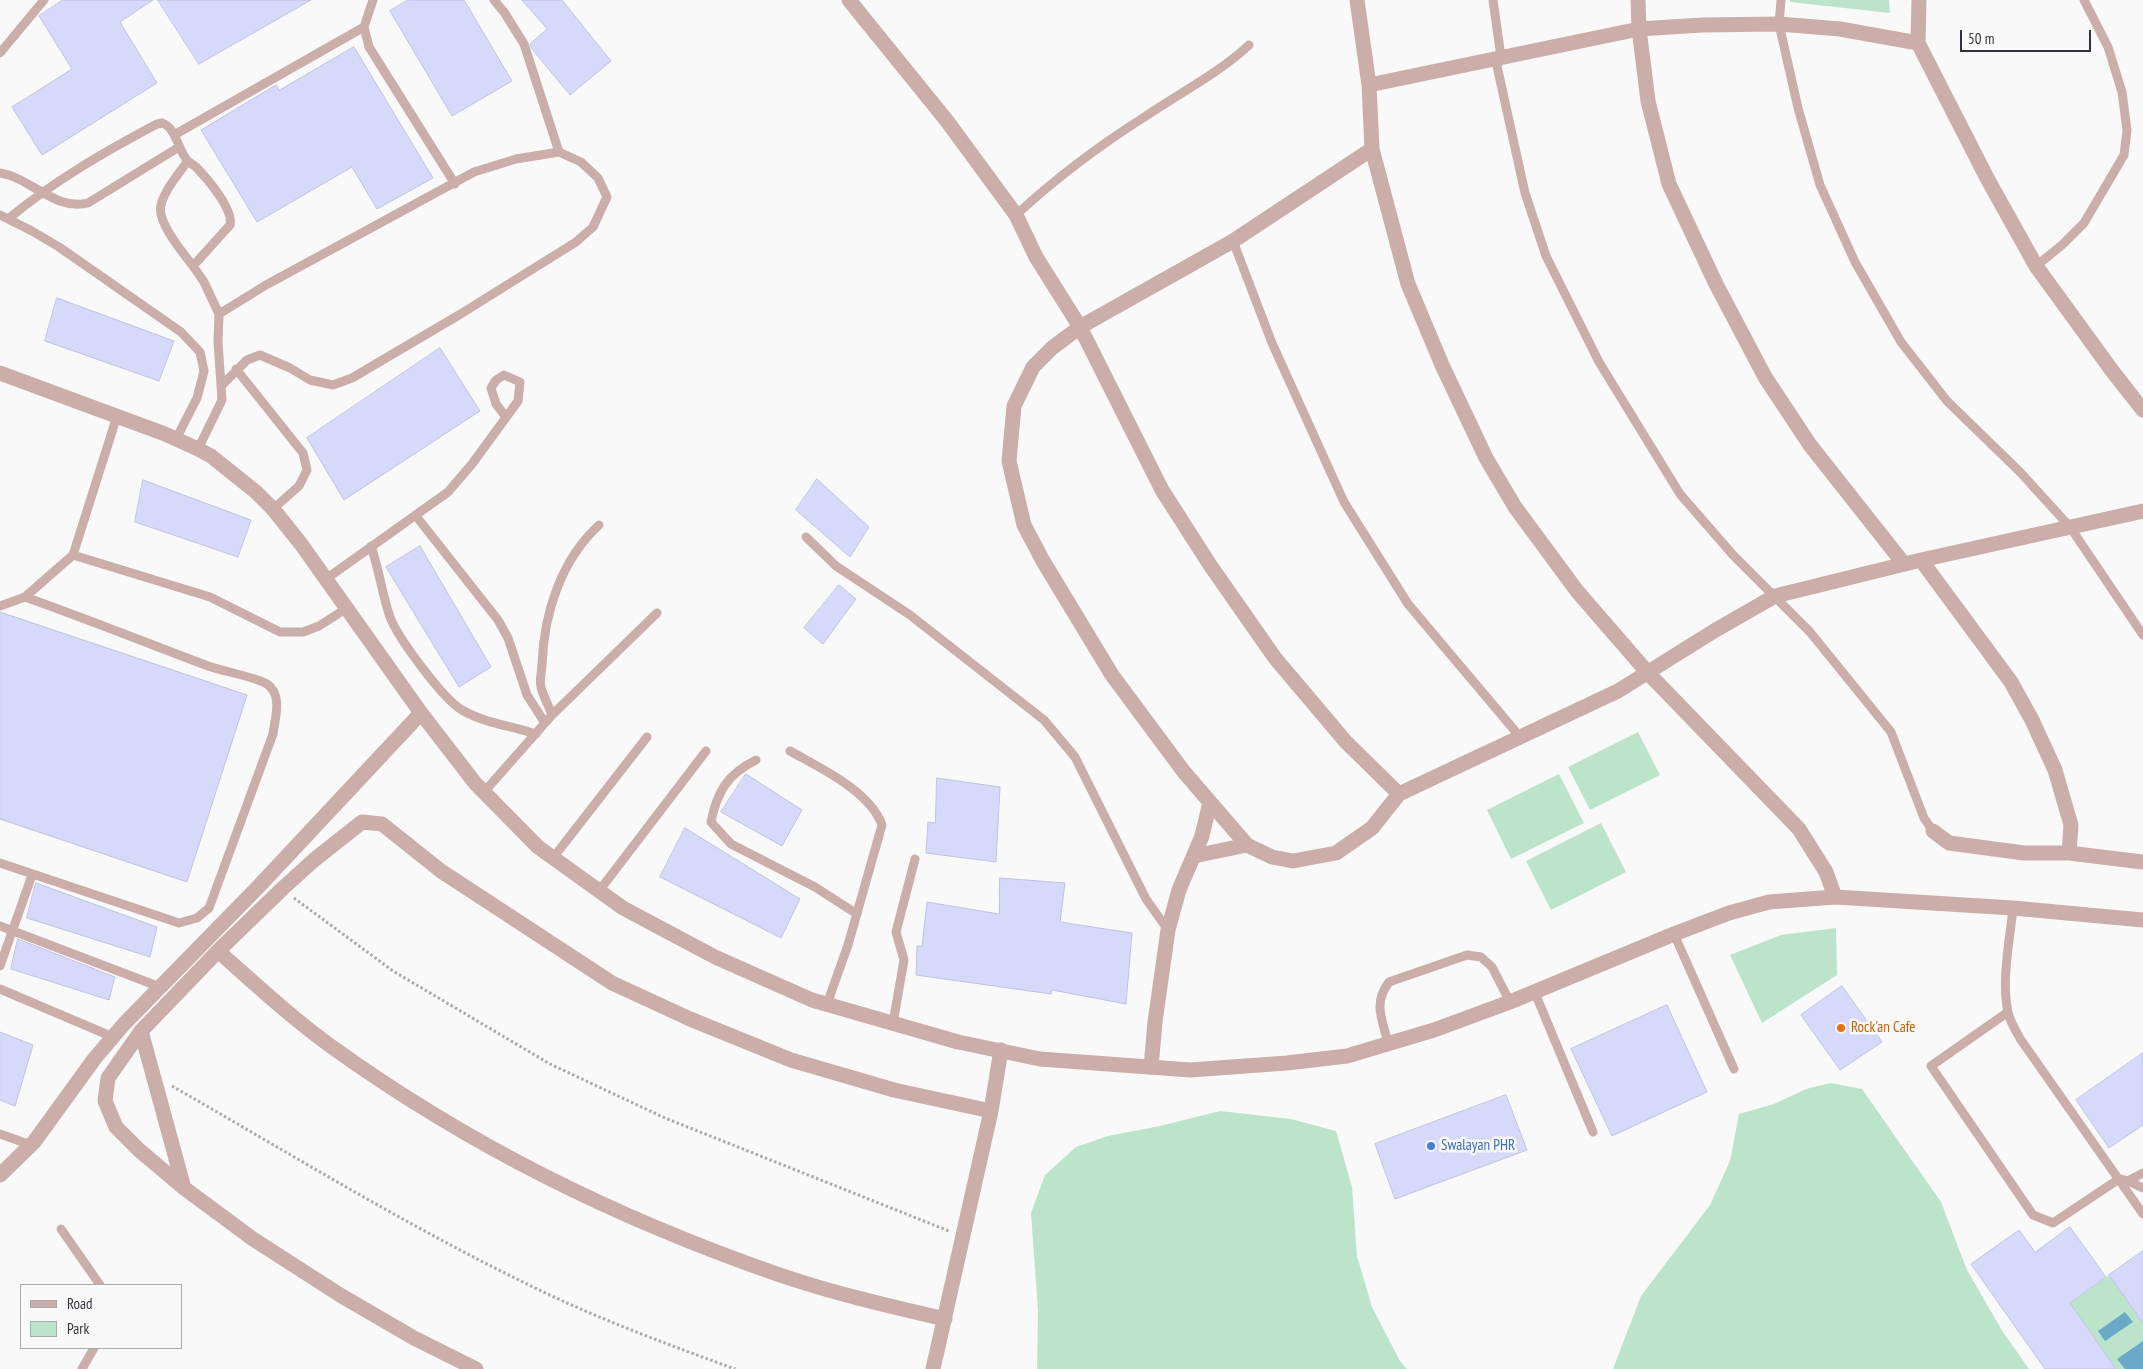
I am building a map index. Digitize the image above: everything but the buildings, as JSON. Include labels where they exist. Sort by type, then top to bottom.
[{"type":"street","points":[[849,0],[948,121],[1016,214],[1036,257],[1080,327],[1162,490],[1210,565],[1275,658],[1346,742],[1399,794]]},
{"type":"street","points":[[1357,0],[1369,85],[1372,149],[1408,284],[1442,365],[1486,458],[1515,507],[1577,591],[1648,673],[1799,829],[1826,872],[1835,897]]},
{"type":"street","points":[[1638,0],[1639,29],[1648,100],[1669,184],[1716,284],[1765,377],[1810,445],[1904,564]]},
{"type":"street","points":[[1919,0],[1918,43],[1987,178],[2036,266],[2143,410]]},
{"type":"street","points":[[1369,85],[1639,29],[1702,25],[1779,24],[1840,29],[1918,43]]},
{"type":"street","points":[[1372,149],[1233,241],[1080,327],[1052,348],[1033,367],[1014,406],[1010,460],[1024,525],[1112,675],[1184,772],[1247,845],[1272,857],[1293,861],[1336,853],[1372,828],[1399,794],[1618,690],[1775,596],[1921,560],[2143,511]]},
{"type":"street","points":[[0,373],[117,416],[198,449],[211,456],[256,492],[273,509],[326,579],[421,713],[475,783],[538,847],[623,908],[715,957],[812,1000],[958,1042],[1040,1059],[1190,1070],[1287,1063],[1347,1056],[1434,1030],[1534,993],[1674,934],[1729,913],[1769,902],[1835,897],[2013,908],[2143,920]]},
{"type":"street","points":[[1921,560],[2011,682],[2032,720],[2055,770],[2071,824],[2070,853]]},
{"type":"street","points":[[0,1175],[31,1145],[113,1037],[260,885],[421,713]]},
{"type":"street","points":[[1151,1067],[1168,930],[1179,890],[1202,836],[1210,802]]},
{"type":"street","points":[[476,1369],[414,1338],[340,1295],[253,1239],[184,1188],[139,1150],[116,1126],[105,1101],[108,1078],[141,1031],[218,951],[282,889],[314,860],[362,822],[382,824],[441,871],[612,983],[690,1019],[790,1060],[894,1090],[991,1111]]},
{"type":"street","points":[[1933,832],[1949,843],[2024,853],[2070,853],[2143,862]]},
{"type":"street","points":[[1194,856],[1247,845]]},
{"type":"street","points":[[218,951],[288,1012],[331,1046],[447,1124],[518,1164],[633,1218],[761,1268],[865,1300],[945,1319]]},
{"type":"street","points":[[141,1031],[184,1188]]},
{"type":"street","points":[[933,1369],[991,1111],[1001,1050]]},
{"type":"lane","points":[[0,53],[44,0]]},
{"type":"lane","points":[[373,0],[364,27],[369,47],[455,184]]},
{"type":"lane","points":[[494,0],[504,12],[524,44],[559,152]]},
{"type":"lane","points":[[1493,0],[1501,57],[1497,66],[1525,192],[1546,256],[1598,362],[1680,494],[1733,555],[1810,632],[1891,732],[1924,818],[1933,832]]},
{"type":"lane","points":[[1781,0],[1779,24],[1798,108],[1820,184],[1855,262],[1901,342],[1947,400],[2020,472],[2070,527],[2143,635]]},
{"type":"lane","points":[[2036,266],[2062,246],[2084,222],[2124,154],[2127,130],[2122,92],[2108,47],[2084,0]]},
{"type":"lane","points":[[174,135],[364,27]]},
{"type":"lane","points":[[1016,214],[1052,182],[1143,117],[1236,58],[1249,45]]},
{"type":"lane","points":[[176,439],[197,398],[204,371],[200,352],[181,332],[59,247],[4,217],[72,172],[157,124],[166,124],[174,135],[187,162],[194,165],[205,177],[232,218],[230,225],[193,266]]},
{"type":"lane","points":[[0,173],[14,177],[69,205],[77,206],[88,203],[179,146]]},
{"type":"lane","points":[[219,314],[266,285],[474,172],[516,159],[559,152],[581,162],[598,178],[607,198],[593,227],[576,242],[451,320],[352,378],[333,385],[310,380],[290,368],[260,355],[247,360],[222,385]]},
{"type":"lane","points":[[187,162],[165,195],[160,207],[161,218],[204,282],[219,314],[218,342],[222,400],[198,449]]},
{"type":"lane","points":[[1233,241],[1272,343],[1344,502],[1408,604],[1520,738]]},
{"type":"lane","points":[[236,369],[303,453],[307,470],[299,486],[273,509]]},
{"type":"lane","points":[[0,606],[25,597],[73,555],[117,416]]},
{"type":"lane","points":[[326,579],[448,492],[472,464],[506,417]]},
{"type":"lane","points":[[416,516],[498,620],[508,638],[527,696],[544,724]]},
{"type":"lane","points":[[552,715],[540,686],[543,641],[550,605],[567,568],[584,540],[599,525]]},
{"type":"lane","points":[[806,537],[836,566],[910,615],[1044,720],[1075,757],[1146,899],[1168,930]]},
{"type":"lane","points":[[371,546],[391,618],[426,674],[461,710],[487,720],[536,734]]},
{"type":"lane","points":[[73,555],[210,597],[280,632],[303,632],[319,626],[347,608]]},
{"type":"lane","points":[[0,863],[178,923],[197,918],[209,908],[272,734],[277,698],[267,684],[209,666],[111,627],[25,597]]},
{"type":"lane","points":[[484,792],[552,715],[658,613]]},
{"type":"lane","points":[[553,858],[646,738]]},
{"type":"lane","points":[[599,891],[706,751]]},
{"type":"lane","points":[[790,751],[859,794],[878,813],[882,825],[857,914],[827,1004]]},
{"type":"lane","points":[[756,760],[730,776],[714,806],[711,822],[730,844],[815,887],[857,914]]},
{"type":"lane","points":[[893,1024],[904,960],[896,932],[915,859]]},
{"type":"lane","points":[[0,966],[32,875]]},
{"type":"lane","points":[[2013,908],[2007,973],[2008,1012],[2021,1040],[2123,1180],[2143,1214]]},
{"type":"lane","points":[[0,926],[160,987]]},
{"type":"lane","points":[[1674,934],[1734,1069]]},
{"type":"lane","points":[[1388,1043],[1379,1008],[1381,992],[1389,982],[1467,955],[1481,957],[1492,967],[1510,1002]]},
{"type":"lane","points":[[0,989],[113,1037]]},
{"type":"lane","points":[[1534,993],[1593,1132]]},
{"type":"lane","points":[[2008,1012],[1931,1066],[2033,1215],[2053,1223],[2123,1180],[2143,1173]]},
{"type":"lane","points":[[0,1134],[31,1145]]},
{"type":"lane","points":[[2123,1180],[2143,1188]]},
{"type":"lane","points":[[61,1229],[99,1284]]},
{"type":"lane","points":[[82,1369],[93,1349]]},
{"type":"path","points":[[282,889],[393,971],[550,1064],[665,1118],[964,1236]]},
{"type":"path","points":[[153,1075],[419,1228],[526,1284],[649,1338],[735,1369]]},
{"type":"green space","points":[[1790,0],[1889,0],[1890,13],[1790,2]]},
{"type":"green space","points":[[1638,732],[1660,775],[1590,810],[1568,767]]},
{"type":"green space","points":[[1559,774],[1584,823],[1511,859],[1487,810]]},
{"type":"green space","points":[[1601,823],[1626,872],[1551,910],[1526,861]]},
{"type":"green space","points":[[1836,928],[1837,975],[1762,1023],[1730,955],[1781,935]]},
{"type":"green space","points":[[1831,1083],[1862,1089],[1941,1202],[1967,1270],[2003,1332],[2029,1369],[1613,1369],[1641,1296],[1710,1205],[1730,1161],[1739,1114],[1774,1104],[1806,1089]]},
{"type":"green space","points":[[1220,1111],[1291,1119],[1336,1131],[1352,1187],[1357,1256],[1372,1307],[1400,1361],[1407,1369],[1037,1369],[1038,1311],[1031,1213],[1045,1175],[1076,1147],[1108,1136],[1160,1126]]},
{"type":"green space","points":[[2143,1251],[2143,1369],[2116,1369],[2070,1303]]},
{"type":"water","points":[[2125,1312],[2133,1322],[2105,1341],[2098,1331]]},
{"type":"water","points":[[2143,1341],[2143,1369],[2125,1369],[2117,1359]]},
{"type":"place","name":"Rock'an Cafe","points":[[1841,1028]]},
{"type":"place","name":"Swalayan PHR","points":[[1431,1146]]}]
